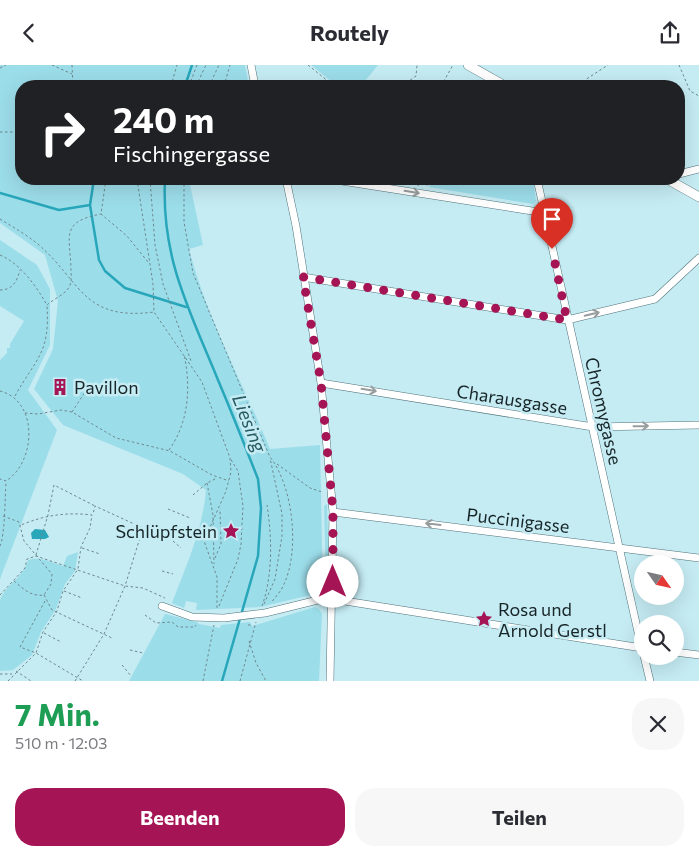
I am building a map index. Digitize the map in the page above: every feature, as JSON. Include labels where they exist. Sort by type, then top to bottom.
[{"type":"street","points":[[251,65],[254,80]]},
{"type":"street","points":[[468,65],[494,80]]},
{"type":"street","points":[[685,172],[699,169]]},
{"type":"street","points":[[287,185],[296,226],[321,383],[333,511],[333,600],[330,681]]},
{"type":"street","points":[[367,185],[544,213]]},
{"type":"street","name":"Chromygasse","points":[[538,185],[567,320],[635,615]]},
{"type":"street","points":[[678,185],[699,197]]},
{"type":"street","points":[[303,277],[567,320],[655,299],[699,258]]},
{"type":"street","name":"Charausgasse","points":[[321,383],[592,427],[699,425]]},
{"type":"street","name":"Puccinigasse","points":[[333,511],[699,558]]},
{"type":"street","points":[[162,606],[183,615],[202,619],[224,618],[260,614],[326,598],[634,648]]},
{"type":"street","points":[[684,653],[699,655]]},
{"type":"street","points":[[646,665],[650,681]]},
{"type":"path","points":[[0,68],[6,65]]},
{"type":"path","points":[[52,65],[72,74]]},
{"type":"path","points":[[72,65],[72,80]]},
{"type":"path","points":[[173,80],[177,65]]},
{"type":"path","points":[[192,80],[197,65]]},
{"type":"path","points":[[199,80],[206,65]]},
{"type":"path","points":[[212,80],[219,65]]},
{"type":"path","points":[[226,80],[230,65]]},
{"type":"path","points":[[308,65],[326,79]]},
{"type":"path","points":[[409,80],[415,75],[417,65]]},
{"type":"path","points":[[444,80],[453,65]]},
{"type":"path","points":[[587,80],[608,65]]},
{"type":"path","points":[[679,65],[690,91],[699,96]]},
{"type":"path","points":[[591,76],[594,80]]},
{"type":"path","points":[[0,132],[15,133]]},
{"type":"path","points":[[100,213],[105,185]]},
{"type":"path","points":[[138,185],[150,264],[154,312],[202,381],[230,457],[229,481],[204,541],[214,564],[217,577],[218,607],[202,680]]},
{"type":"path","points":[[150,185],[155,245],[163,284],[192,365]]},
{"type":"path","points":[[184,185],[184,223],[193,273],[270,457],[281,507],[282,536],[272,590],[254,625],[240,681]]},
{"type":"path","points":[[417,193],[419,185]]},
{"type":"path","points":[[100,213],[127,236],[150,264]]},
{"type":"path","points":[[46,305],[66,291],[71,283],[70,229],[83,218],[100,213]]},
{"type":"path","points":[[0,219],[39,245],[71,283],[88,298],[111,311],[136,314],[154,312]]},
{"type":"path","points":[[0,255],[28,277],[46,305],[46,341],[39,359],[15,397]]},
{"type":"path","points":[[0,290],[11,287],[16,283],[20,269]]},
{"type":"path","points":[[168,451],[176,440],[184,420],[189,378],[184,353]]},
{"type":"path","points":[[72,412],[87,389]]},
{"type":"path","points":[[0,391],[15,397],[25,413],[28,430],[26,455],[20,468],[6,481],[1,520],[4,535],[0,546]]},
{"type":"path","points":[[25,413],[38,414],[61,410],[72,412],[116,438],[168,451],[217,477],[229,481]]},
{"type":"path","points":[[218,607],[226,594],[241,544],[243,505],[238,471],[230,457]]},
{"type":"path","points":[[270,457],[276,464],[310,488],[320,492]]},
{"type":"path","points":[[260,614],[286,582],[293,535],[287,496],[276,464]]},
{"type":"path","points":[[194,495],[217,477]]},
{"type":"path","points":[[0,479],[6,481]]},
{"type":"path","points":[[207,483],[211,498],[214,564]]},
{"type":"path","points":[[36,556],[48,515],[54,485],[143,528],[125,586],[104,634],[75,681]]},
{"type":"path","points":[[260,614],[266,590],[269,565],[270,523],[267,505]]},
{"type":"path","points":[[8,681],[12,674],[36,653],[43,633],[57,611],[64,591],[78,569],[81,547],[90,528],[95,506]]},
{"type":"path","points":[[214,560],[221,544],[219,508]]},
{"type":"path","points":[[168,509],[190,518]]},
{"type":"path","points":[[21,525],[48,515],[66,513],[92,515]]},
{"type":"path","points":[[3,516],[12,518],[21,525],[24,541],[52,573],[51,584],[44,595],[37,596],[23,590],[13,579]]},
{"type":"path","points":[[172,541],[181,548]]},
{"type":"path","points":[[81,547],[100,554]]},
{"type":"path","points":[[0,595],[25,568],[27,559],[36,556],[125,586],[142,588],[166,598]]},
{"type":"path","points":[[162,571],[173,574]]},
{"type":"path","points":[[64,591],[82,598]]},
{"type":"path","points":[[44,595],[52,610],[112,638]]},
{"type":"path","points":[[46,601],[20,647],[36,653],[83,681]]},
{"type":"path","points":[[146,615],[156,623],[172,622],[178,627],[195,627],[202,619]]},
{"type":"path","points":[[248,625],[254,625]]},
{"type":"path","points":[[43,633],[61,642]]},
{"type":"path","points":[[249,640],[266,681]]},
{"type":"path","points":[[130,650],[143,653]]},
{"type":"path","points":[[122,665],[131,676]]},
{"type":"path","points":[[16,671],[31,681]]},
{"type":"path","points":[[0,674],[12,674]]},
{"type":"shaded area","points":[[0,65],[245,65],[248,80],[15,80],[15,185],[190,185],[203,245],[189,249],[215,326],[270,449],[320,445],[323,592],[260,607],[196,610],[197,603],[186,601],[184,608],[172,603],[198,533],[206,490],[183,474],[63,425],[34,389],[53,349],[58,301],[45,255],[0,223]]},
{"type":"shaded area","points":[[311,65],[378,65],[366,80],[330,80]]},
{"type":"shaded area","points":[[430,185],[534,185],[536,201],[533,204],[429,187]]},
{"type":"shaded area","points":[[0,240],[37,265],[50,289],[50,345],[28,390],[57,430],[0,579],[0,360],[7,353],[7,348],[10,348],[10,344],[24,321],[0,306]]},
{"type":"shaded area","points":[[327,504],[329,580],[326,581],[324,506]]},
{"type":"shaded area","points":[[35,529],[45,530],[49,537],[45,539],[32,539],[31,533]]},
{"type":"shaded area","points":[[78,552],[75,571],[65,584],[56,609],[41,632],[32,655],[13,670],[0,671],[0,600],[6,589],[23,571],[28,560],[41,559],[63,566],[67,556]]},
{"type":"shaded area","points":[[315,607],[322,614],[319,681],[129,681],[165,614],[220,628],[221,625],[250,622],[252,626]]},
{"type":"waterway","name":"Liesing","points":[[187,80],[192,65]]},
{"type":"waterway","points":[[90,205],[93,185]]},
{"type":"waterway","name":"Liesing","points":[[165,185],[168,234],[172,259],[179,283],[258,479],[261,508],[258,556],[222,681]]},
{"type":"waterway","points":[[0,193],[59,210],[90,205],[99,260],[105,271],[125,288],[186,307]]},
{"type":"place","name":"Pavillon","points":[[60,387]]},
{"type":"place","name":"Schlüpfstein","points":[[231,531]]},
{"type":"place","name":"Rosa und Arnold Gerstl","points":[[484,619]]},
{"type":"route","points":[[333,582],[333,511],[321,383],[303,277],[567,320],[552,249]]}]
